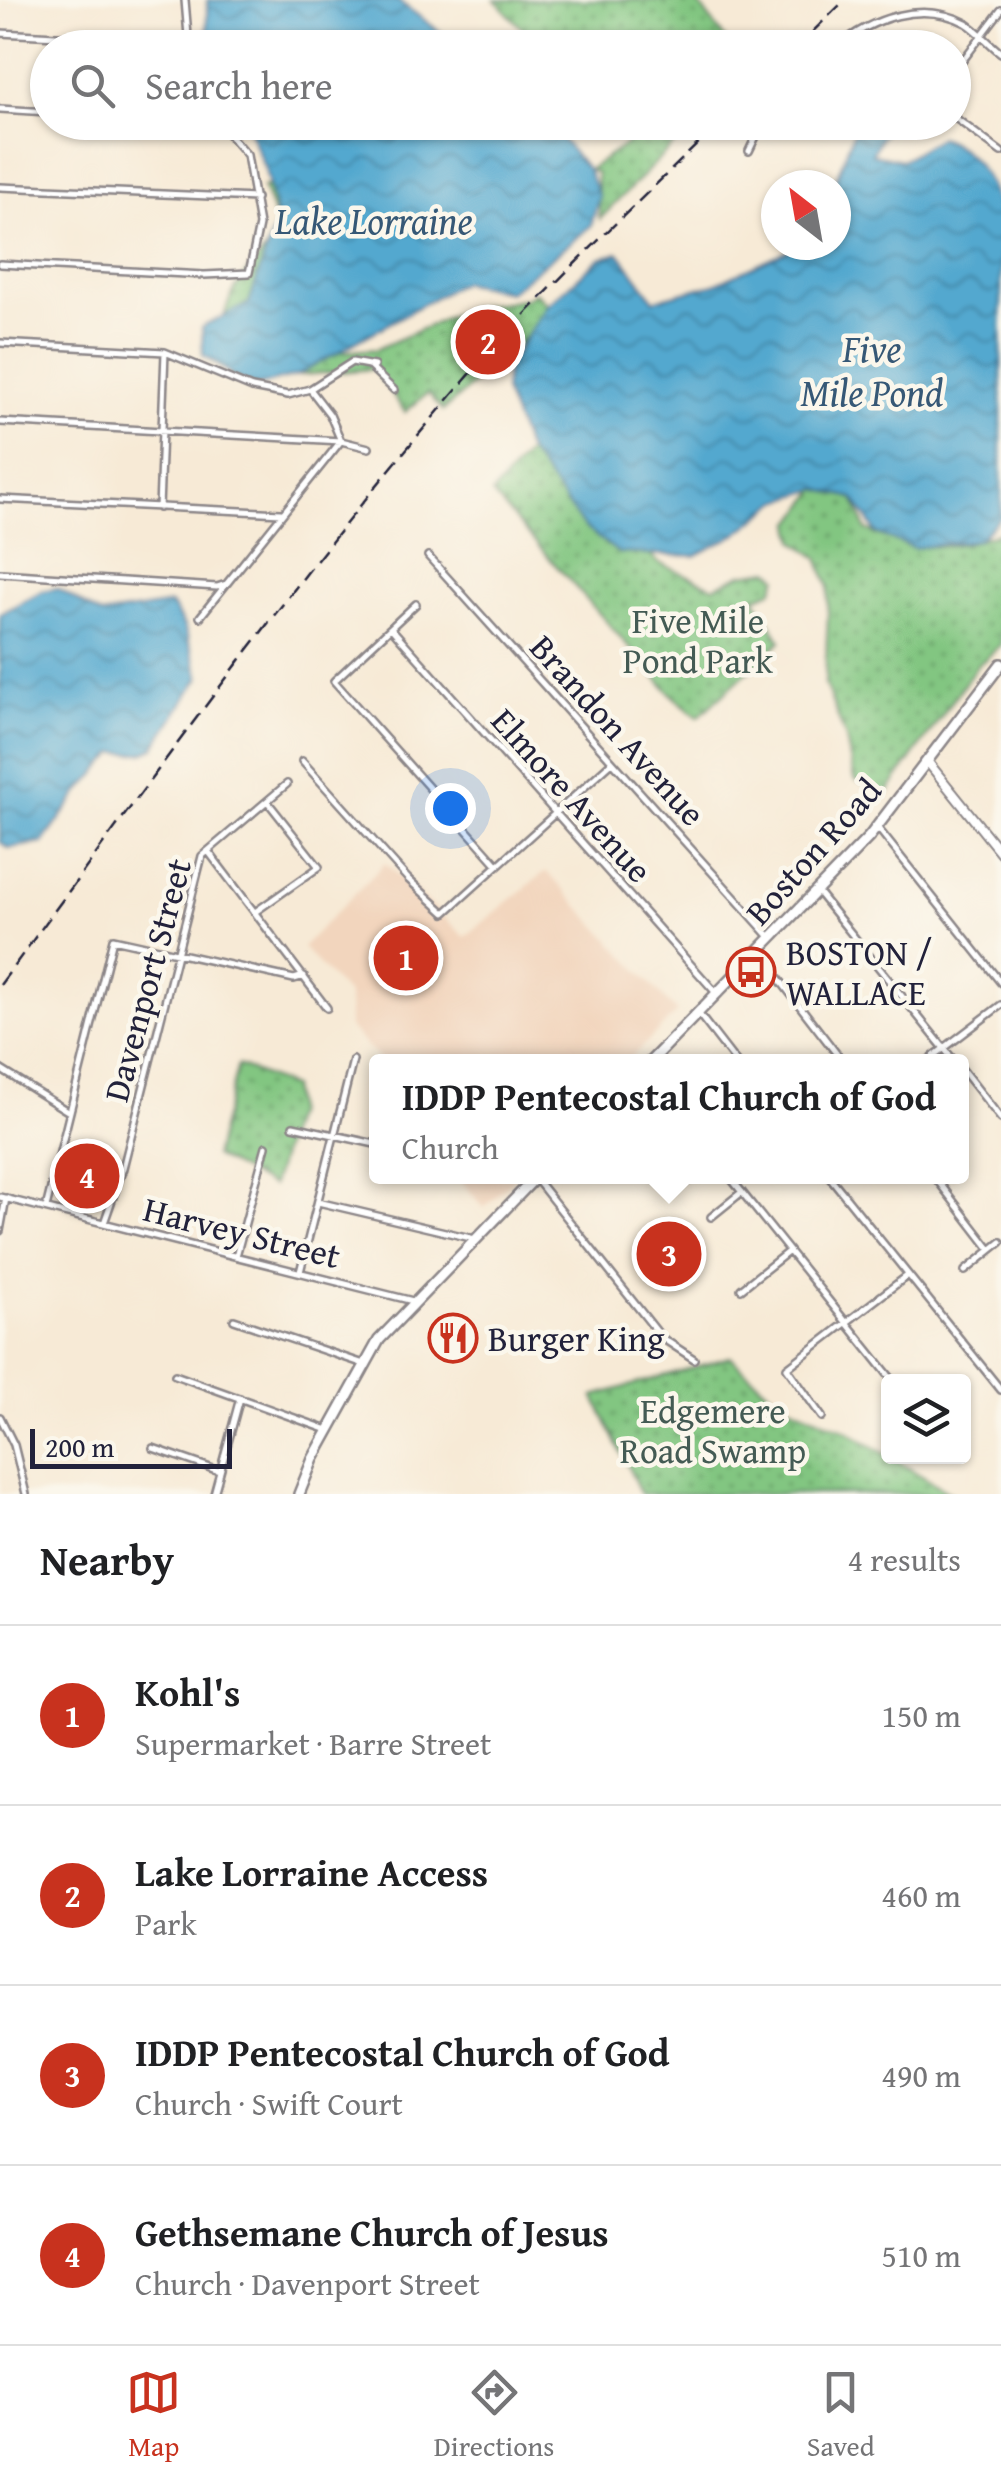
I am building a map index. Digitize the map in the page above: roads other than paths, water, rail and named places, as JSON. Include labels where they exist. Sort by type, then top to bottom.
[{"type":"main road","name":"Boston Road","points":[[658,1054],[877,828],[1001,664]]},
{"type":"main road","points":[[299,1494],[364,1364],[413,1301],[529,1184]]},
{"type":"street","points":[[185,0],[188,30]]},
{"type":"street","points":[[971,49],[1001,10]]},
{"type":"street","points":[[860,30],[869,23],[904,12],[956,18],[1001,53]]},
{"type":"street","points":[[0,33],[30,35]]},
{"type":"street","points":[[0,109],[30,111]]},
{"type":"street","points":[[971,130],[1001,152]]},
{"type":"street","points":[[0,264],[236,276],[250,273],[259,224],[256,198],[247,155],[234,140]]},
{"type":"street","points":[[749,151],[754,140]]},
{"type":"street","points":[[0,187],[256,198]]},
{"type":"street","points":[[0,344],[165,352],[252,388],[288,395],[310,388],[339,366],[352,362],[372,366],[394,390]]},
{"type":"street","points":[[159,508],[165,352]]},
{"type":"street","points":[[310,388],[330,415],[341,442]]},
{"type":"street","points":[[0,422],[341,442],[368,448]]},
{"type":"street","points":[[200,616],[341,442]]},
{"type":"street","points":[[0,500],[273,515],[284,512]]},
{"type":"street","name":"Brandon Avenue","points":[[428,556],[772,938]]},
{"type":"street","points":[[0,573],[217,587],[226,584]]},
{"type":"street","points":[[416,604],[334,682],[497,864]]},
{"type":"street","name":"Elmore Avenue","points":[[391,628],[717,994]]},
{"type":"street","points":[[927,761],[1001,853]]},
{"type":"street","points":[[302,762],[408,879],[444,912],[612,762]]},
{"type":"street","name":"Davenport Street","points":[[104,1223],[123,1168],[177,953],[208,850],[288,784]]},
{"type":"street","points":[[255,912],[319,867],[266,801]]},
{"type":"street","points":[[877,828],[1001,983]]},
{"type":"street","points":[[208,850],[327,1008]]},
{"type":"street","points":[[817,891],[949,1054]]},
{"type":"street","points":[[46,1208],[114,939],[294,979],[304,976]]},
{"type":"street","points":[[758,952],[837,1054]]},
{"type":"street","points":[[936,1054],[1001,1005]]},
{"type":"street","points":[[698,1013],[730,1054]]},
{"type":"street","points":[[300,1272],[353,1060]]},
{"type":"street","points":[[0,1070],[69,1112]]},
{"type":"street","points":[[969,1079],[1001,1119]]},
{"type":"street","points":[[293,1126],[369,1143]]},
{"type":"street","points":[[236,1256],[266,1146]]},
{"type":"street","points":[[541,1184],[662,1338],[694,1359]]},
{"type":"street","points":[[736,1184],[888,1374]]},
{"type":"street","points":[[835,1184],[1001,1390]]},
{"type":"street","points":[[940,1184],[991,1250]]},
{"type":"street","points":[[711,1217],[742,1192]]},
{"type":"street","points":[[0,1232],[3,1198]]},
{"type":"street","name":"Harvey Street","points":[[3,1198],[413,1301]]},
{"type":"street","points":[[318,1202],[475,1239]]},
{"type":"street","points":[[965,1270],[1000,1243]]},
{"type":"street","points":[[741,1289],[789,1251]]},
{"type":"street","points":[[822,1417],[787,1368],[909,1275]]},
{"type":"street","points":[[234,1320],[364,1364]]},
{"type":"street","points":[[174,1375],[328,1430]]},
{"type":"street","points":[[214,1494],[240,1398]]},
{"type":"street","points":[[0,1418],[14,1445],[26,1494]]},
{"type":"street","points":[[153,1448],[219,1471]]},
{"type":"water","points":[[207,0],[397,0],[438,30],[207,30]]},
{"type":"water","name":"Lake Lorraine","points":[[253,140],[562,140],[588,170],[599,196],[591,226],[509,292],[462,282],[298,375],[252,388],[203,355],[202,327],[249,303],[277,219],[265,169]]},
{"type":"water","name":"Five Mile Pond","points":[[850,140],[880,140],[872,154],[902,160],[935,140],[946,140],[963,150],[987,179],[1001,215],[1001,517],[978,540],[914,548],[876,533],[854,498],[817,489],[779,501],[737,534],[695,556],[619,553],[585,528],[528,452],[504,391],[507,366],[548,304],[600,258],[619,253],[654,300],[715,284],[767,260],[851,260],[851,170],[839,170]]},
{"type":"water","points":[[57,588],[101,615],[171,604],[184,626],[200,677],[154,748],[143,753],[115,753],[78,794],[43,843],[9,848],[0,842],[0,614],[42,591]]},
{"type":"railway","points":[[814,30],[845,0]]},
{"type":"railway","points":[[0,985],[226,678],[403,453],[526,313],[702,140]]},
{"type":"place","name":"Lake Lorraine Access","points":[[488,342]]},
{"type":"place","name":"Kohl's","points":[[406,958]]},
{"type":"place","name":"BOSTON / WALLACE","points":[[751,972]]},
{"type":"place","name":"Gethsemane Church of Jesus","points":[[87,1176]]},
{"type":"place","name":"IDDP Pentecostal Church of God","points":[[669,1254]]},
{"type":"place","name":"Burger King","points":[[453,1338]]},
{"type":"park label","name":"Five Mile Pond Park","points":[[698,640]]},
{"type":"park label","name":"Edgemere Road Swamp","points":[[713,1430]]}]
